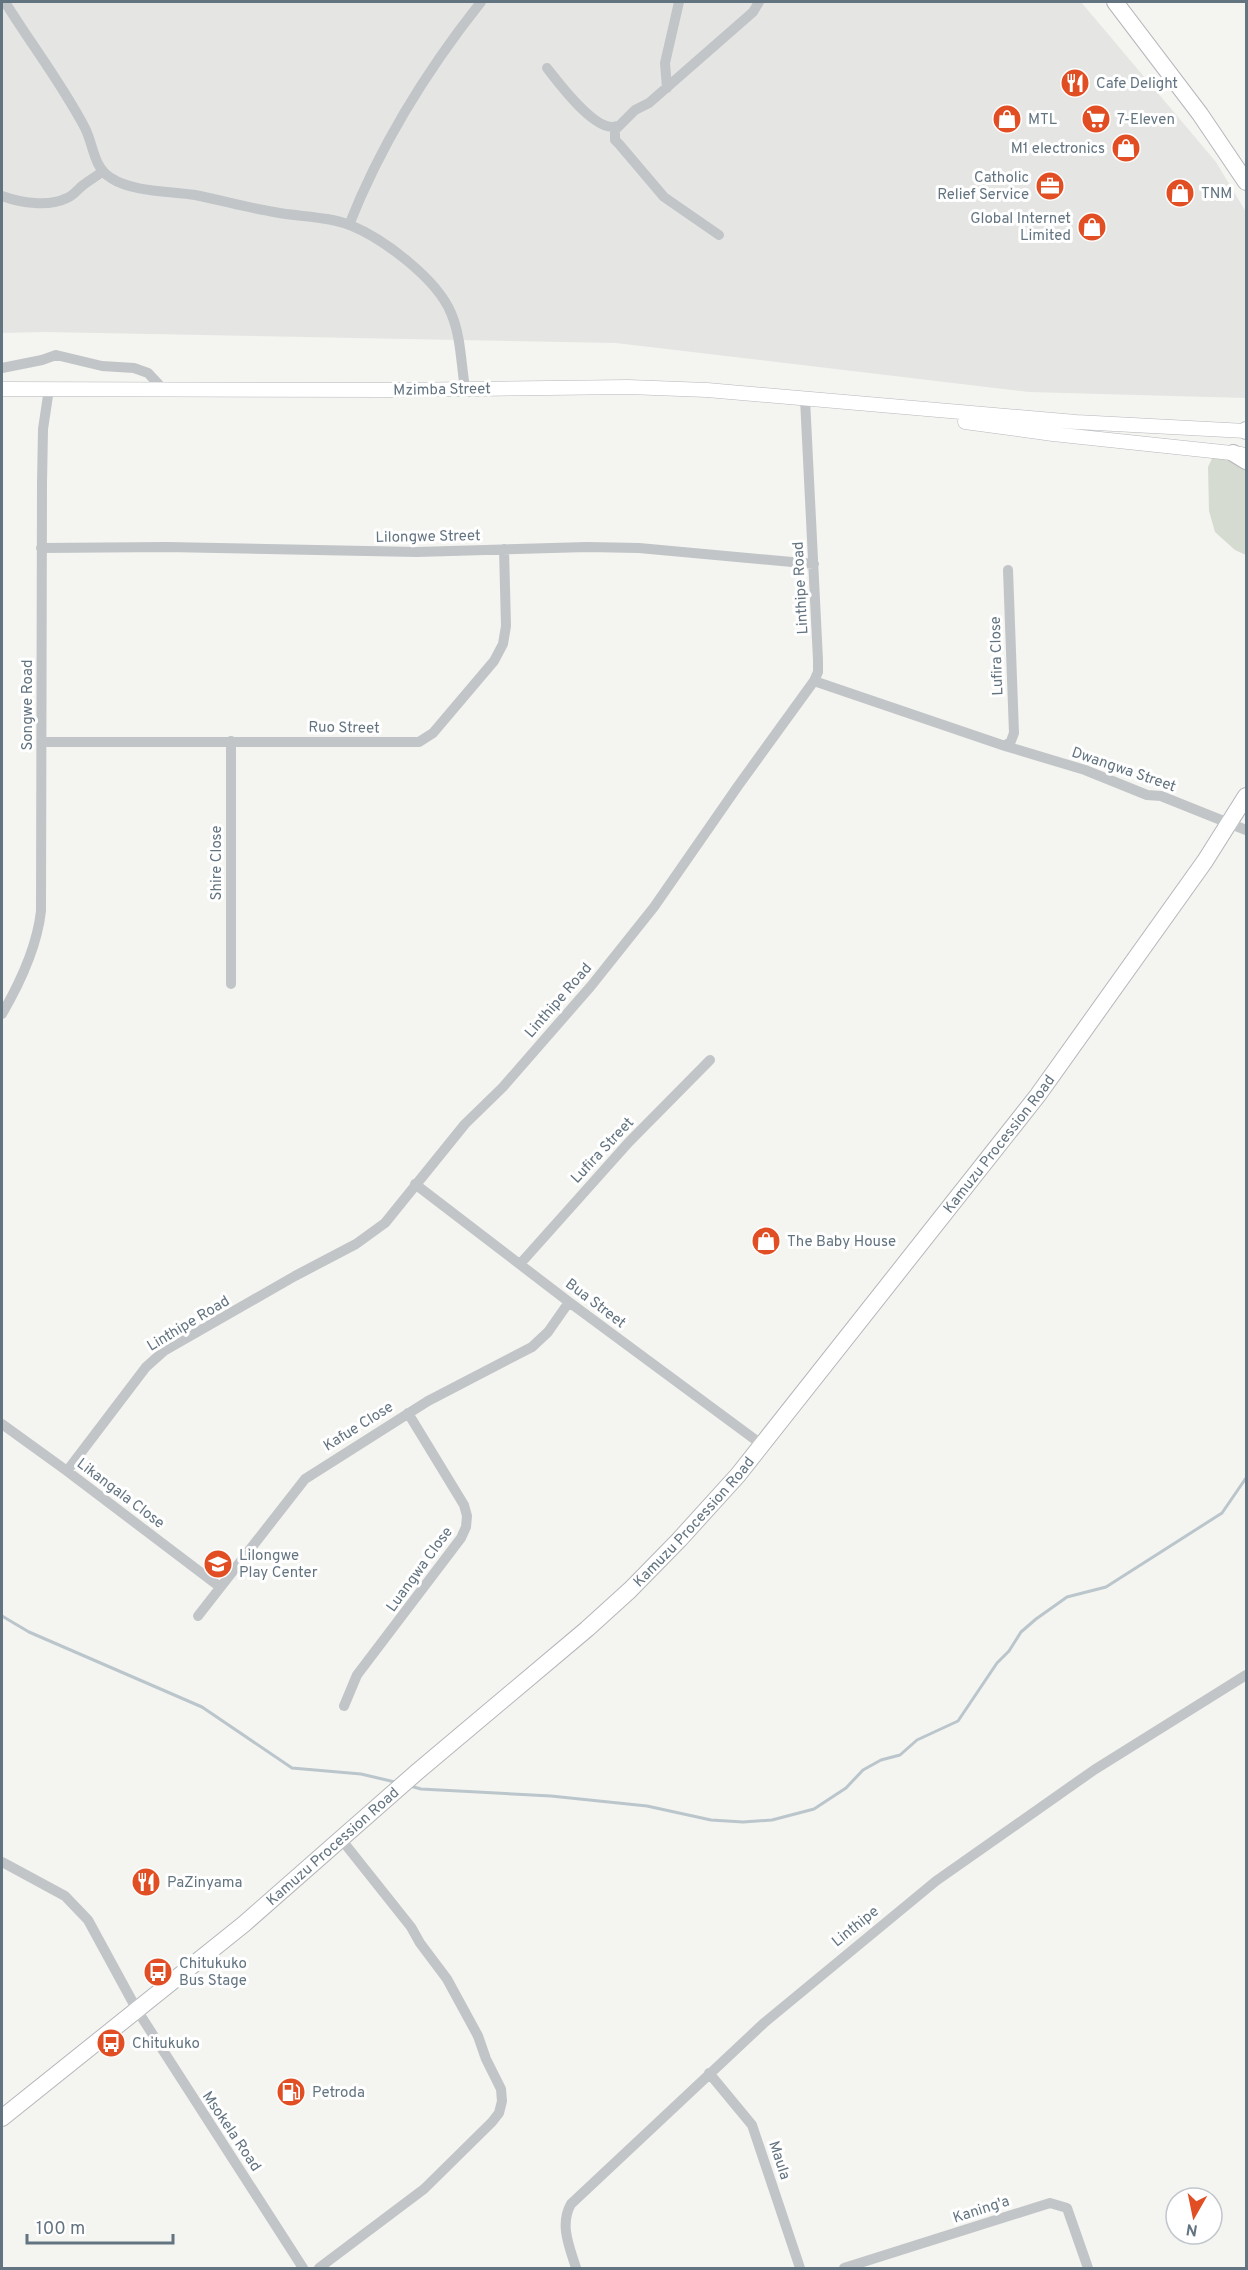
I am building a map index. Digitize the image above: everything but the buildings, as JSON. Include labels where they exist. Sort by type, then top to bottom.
[{"type":"highway","points":[[1115,2],[1200,114],[1246,182]]},
{"type":"highway","name":"Kamuzu Procession Road","points":[[2,2118],[244,1924],[630,1590],[703,1515],[1038,1095],[1239,826],[1246,796]]},
{"type":"main road","name":"Mzimba Street","points":[[2,390],[628,387],[707,390],[881,406]]},
{"type":"main road","points":[[881,406],[1076,422],[1246,430]]},
{"type":"main road","points":[[881,406],[998,427],[1242,456]]},
{"type":"street","points":[[5,2],[70,100],[87,133],[96,162],[102,172],[113,180],[128,186],[195,195],[272,212],[350,225],[369,235],[411,264],[443,296],[457,332],[465,388]]},
{"type":"street","points":[[350,225],[367,180],[391,132],[437,61],[481,2]]},
{"type":"street","points":[[667,88],[665,63],[679,2]]},
{"type":"street","points":[[547,68],[579,106],[600,124],[609,128],[617,126],[667,88],[753,12],[759,2]]},
{"type":"street","points":[[617,126],[614,134],[615,140],[664,197],[720,235]]},
{"type":"street","points":[[2,196],[25,202],[53,202],[66,199],[102,172]]},
{"type":"street","points":[[2,368],[56,355],[102,366],[135,368],[148,373],[163,389]]},
{"type":"street","name":"Songwe Road","points":[[2,1014],[38,932],[42,885],[41,548],[43,429],[49,389]]},
{"type":"street","name":"Linthipe Road","points":[[67,1471],[146,1367],[164,1351],[372,1233],[385,1223],[465,1124],[503,1087],[591,986],[654,907],[814,681],[818,672],[818,660],[805,399]]},
{"type":"street","name":"Lilongwe Street","points":[[41,548],[166,547],[417,552],[639,548],[814,564]]},
{"type":"street","name":"Ruo Street","points":[[42,742],[419,742],[428,738],[494,661],[503,644],[506,626],[504,549]]},
{"type":"street","name":"Lufira Close","points":[[1008,570],[1014,733],[1008,744]]},
{"type":"street","name":"Dwangwa Street","points":[[814,681],[1085,770],[1147,795],[1161,796],[1239,826]]},
{"type":"street","name":"Shire Close","points":[[231,741],[231,984]]},
{"type":"street","name":"Lufira Street","points":[[520,1264],[628,1142],[710,1060]]},
{"type":"street","name":"Bua Street","points":[[415,1184],[569,1302],[761,1444]]},
{"type":"street","name":"Kafue Close","points":[[198,1616],[305,1479],[408,1413],[532,1347],[548,1332],[569,1302]]},
{"type":"street","name":"Luangwa Close","points":[[344,1706],[357,1675],[451,1555],[466,1527],[467,1516],[464,1505],[408,1413]]},
{"type":"street","name":"Likangala Close","points":[[2,1425],[67,1471],[220,1587]]},
{"type":"street","name":"Linthipe","points":[[576,2268],[566,2234],[566,2212],[571,2204],[764,2023],[843,1955],[936,1881],[1094,1770],[1246,1675]]},
{"type":"street","points":[[319,2268],[424,2189],[492,2122],[499,2113],[502,2100],[501,2089],[486,2059],[478,2036],[447,1979],[411,1927],[341,1839]]},
{"type":"street","name":"Msokela Road","points":[[2,1862],[56,1890],[73,1902],[93,1927],[136,2010],[303,2268]]},
{"type":"street","name":"Maula","points":[[709,2073],[752,2125],[800,2268]]},
{"type":"street","name":"Kaning'a","points":[[844,2268],[1050,2203],[1066,2208],[1088,2268]]},
{"type":"shaded area","points":[[2,2],[1081,2],[1216,162],[1246,212],[1246,398],[1029,392],[616,343],[2,333]]},
{"type":"shaded area","points":[[1217,448],[1246,448],[1246,555],[1235,550],[1215,532],[1209,511],[1208,467]]},
{"type":"waterway","points":[[410,1786],[421,1789],[551,1796],[647,1806],[711,1820],[743,1822],[772,1820],[814,1809],[846,1788],[863,1770],[881,1760],[900,1755],[917,1740],[958,1721],[997,1663],[1009,1651],[1021,1632],[1036,1619],[1067,1597],[1106,1587],[1222,1513],[1246,1478]]},
{"type":"waterway","points":[[2,1616],[29,1632],[202,1707],[292,1768],[361,1774],[395,1782]]},
{"type":"place","name":"Cafe Delight","points":[[1075,83]]},
{"type":"place","name":"MTL","points":[[1007,119]]},
{"type":"place","name":"7-Eleven","points":[[1096,119]]},
{"type":"place","name":"M1 electronics","points":[[1126,148]]},
{"type":"place","name":"Catholic Relief Service","points":[[1050,186]]},
{"type":"place","name":"TNM","points":[[1180,193]]},
{"type":"place","name":"Global Internet Limited","points":[[1092,227]]},
{"type":"place","name":"The Baby House","points":[[766,1241]]},
{"type":"place","name":"Lilongwe Play Center","points":[[218,1564]]},
{"type":"place","name":"PaZinyama","points":[[146,1882]]},
{"type":"place","name":"Chitukuko Bus Stage","points":[[158,1972]]},
{"type":"place","name":"Chitukuko","points":[[111,2043]]},
{"type":"place","name":"Petroda","points":[[291,2092]]}]
